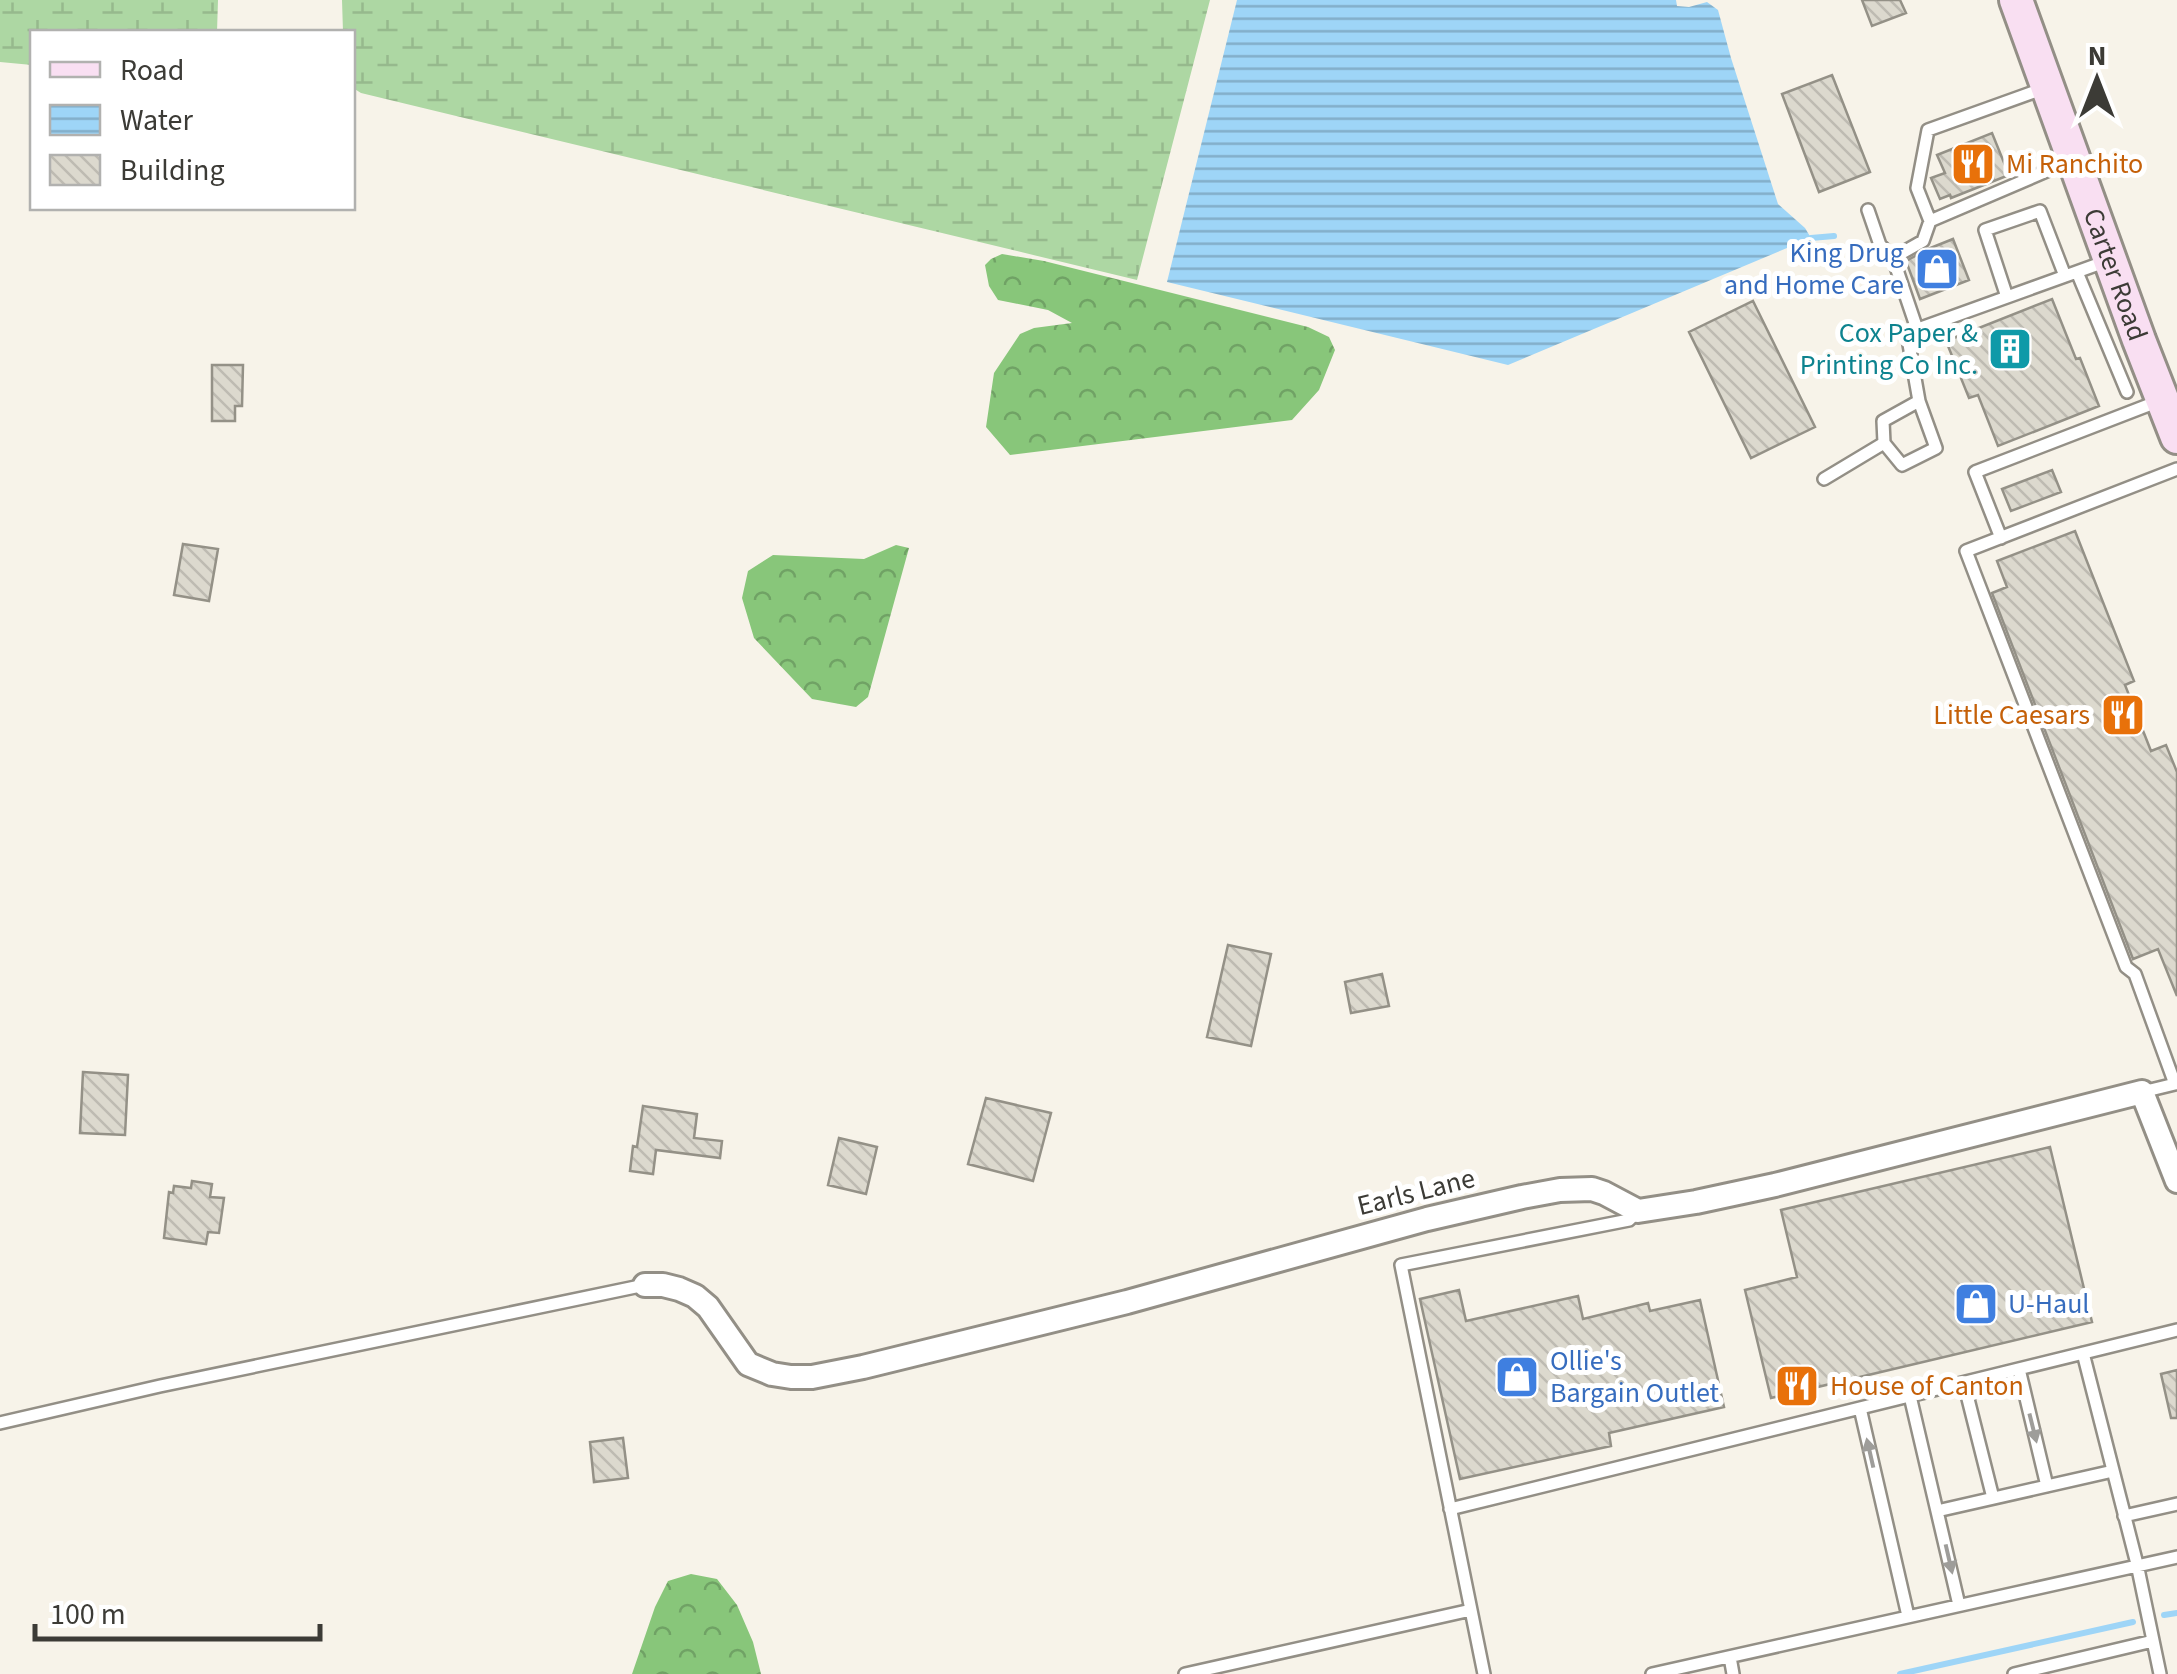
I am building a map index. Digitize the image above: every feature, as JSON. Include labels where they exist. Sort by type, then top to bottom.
[{"type":"main road","name":"Carter Road","points":[[2016,0],[2177,436]]},
{"type":"street","points":[[1638,1211],[1775,1185],[2142,1092],[2177,1181]]},
{"type":"street","name":"Earls Lane","points":[[645,1285],[663,1285],[695,1296],[708,1307],[748,1364],[772,1374],[812,1377],[1128,1302],[1427,1219],[1522,1197],[1592,1189],[1638,1211]]},
{"type":"lane","points":[[1893,258],[1923,242],[1930,221],[1917,188],[1928,130],[2048,87]]},
{"type":"lane","points":[[1930,221],[2074,160]]},
{"type":"lane","points":[[1868,210],[1880,244],[1893,258],[1917,329]]},
{"type":"lane","points":[[2007,297],[1984,230],[2040,211],[2127,392]]},
{"type":"lane","points":[[1919,401],[1882,421],[1884,443],[1902,464],[1936,448],[1919,401],[1907,332],[2110,260]]},
{"type":"lane","points":[[2001,538],[1976,472],[2163,400]]},
{"type":"lane","points":[[1824,479],[1884,443]]},
{"type":"lane","points":[[2142,1092],[2175,1084],[1966,551],[2177,468]]},
{"type":"lane","points":[[1484,1674],[1401,1265],[1629,1220],[1638,1211]]},
{"type":"lane","points":[[0,1423],[167,1384],[645,1285]]},
{"type":"lane","points":[[1450,1509],[2177,1330]]},
{"type":"lane","points":[[2082,1354],[2137,1564],[2160,1674]]},
{"type":"lane","points":[[2018,1369],[2047,1486]]},
{"type":"lane","points":[[1964,1383],[1993,1498]]},
{"type":"lane","points":[[1910,1396],[1960,1605]]},
{"type":"lane","points":[[1860,1408],[1908,1616]]},
{"type":"lane","points":[[1937,1511],[2112,1471]]},
{"type":"lane","points":[[2124,1516],[2177,1504]]},
{"type":"lane","points":[[1652,1674],[1703,1669],[1730,1658],[2177,1557]]},
{"type":"lane","points":[[1186,1674],[1470,1610]]},
{"type":"lane","points":[[2014,1674],[2153,1641]]},
{"type":"lane","points":[[1730,1658],[1733,1674]]},
{"type":"green space","points":[[0,0],[218,0],[217,30],[30,30],[30,65],[0,62]]},
{"type":"green space","points":[[342,0],[1210,0],[1137,280],[361,93],[355,89],[355,30],[343,30]]},
{"type":"green space","points":[[1002,254],[1308,327],[1329,337],[1335,350],[1319,390],[1292,420],[1010,455],[986,427],[994,373],[1020,334],[1072,323],[1048,310],[998,300],[989,286],[985,265]]},
{"type":"green space","points":[[896,545],[909,548],[868,697],[856,707],[812,699],[754,638],[742,598],[748,571],[773,555],[864,559]]},
{"type":"green space","points":[[691,1574],[717,1579],[737,1605],[761,1674],[632,1674],[668,1581]]},
{"type":"water","points":[[1237,0],[1676,0],[1677,6],[1689,7],[1707,2],[1718,10],[1778,204],[1811,238],[1508,365],[1167,282]]},
{"type":"building","points":[[1862,0],[1900,0],[1906,13],[1872,26]]},
{"type":"building","points":[[1832,75],[1870,172],[1819,192],[1782,94]]},
{"type":"building","name":"Mi Ranchito","points":[[1992,133],[2009,175],[1940,199],[1931,178],[1945,173],[1937,155]]},
{"type":"building","name":"King Drug and Home Care","points":[[1953,239],[1969,280],[1920,299],[1906,261]]},
{"type":"building","points":[[2052,299],[2099,406],[1998,446],[1978,395],[1969,398],[1946,341]]},
{"type":"building","points":[[1753,301],[1815,427],[1751,458],[1689,332]]},
{"type":"building","points":[[212,365],[243,365],[242,406],[235,406],[235,421],[212,421]]},
{"type":"building","points":[[2052,470],[2061,492],[2011,511],[2002,489]]},
{"type":"building","points":[[2075,531],[2134,681],[2125,685],[2151,751],[2166,745],[2177,772],[2177,996],[2158,949],[2133,959],[1992,593],[2007,587],[1997,561]]},
{"type":"building","points":[[183,544],[218,549],[209,601],[174,595]]},
{"type":"building","points":[[1228,945],[1271,954],[1251,1046],[1207,1037]]},
{"type":"building","points":[[1382,974],[1389,1006],[1351,1013],[1345,982]]},
{"type":"building","points":[[83,1072],[128,1075],[125,1135],[80,1133]]},
{"type":"building","points":[[986,1098],[1051,1113],[1033,1181],[968,1164]]},
{"type":"building","points":[[643,1106],[697,1114],[694,1138],[722,1141],[720,1158],[656,1150],[653,1174],[630,1171]]},
{"type":"building","points":[[839,1138],[877,1147],[866,1194],[828,1185]]},
{"type":"building","points":[[2050,1147],[2092,1322],[1771,1398],[1745,1290],[1797,1277],[1781,1210]]},
{"type":"building","points":[[192,1181],[212,1184],[210,1197],[224,1198],[219,1233],[208,1232],[206,1244],[164,1238],[169,1192],[173,1193],[174,1186],[191,1188]]},
{"type":"building","name":"Ollie's Bargain Outlet","points":[[1459,1290],[1466,1321],[1578,1296],[1583,1319],[1648,1303],[1650,1311],[1700,1300],[1724,1407],[1609,1433],[1611,1446],[1460,1479],[1420,1299]]},
{"type":"building","points":[[2177,1370],[2177,1418],[2171,1418],[2161,1374]]},
{"type":"building","points":[[623,1438],[628,1478],[594,1482],[590,1442]]},
{"type":"waterway","points":[[1811,238],[1834,236]]},
{"type":"waterway","points":[[2164,1615],[2177,1613]]},
{"type":"waterway","points":[[1900,1674],[2133,1622]]},
{"type":"place","name":"Mi Ranchito","points":[[1973,164]]},
{"type":"place","name":"King Drug and Home Care","points":[[1937,269]]},
{"type":"place","name":"Cox Paper & Printing Co Inc.","points":[[2010,349]]},
{"type":"place","name":"Little Caesars","points":[[2123,715]]},
{"type":"place","name":"U-Haul","points":[[1976,1304]]},
{"type":"place","name":"Ollie's Bargain Outlet","points":[[1517,1377]]},
{"type":"place","name":"House of Canton","points":[[1797,1386]]}]
